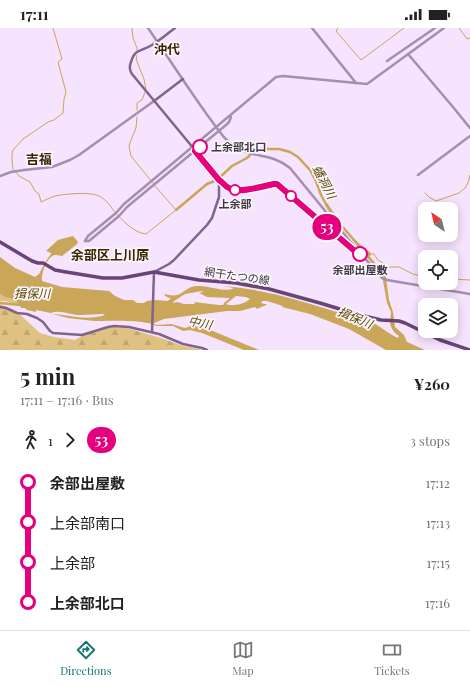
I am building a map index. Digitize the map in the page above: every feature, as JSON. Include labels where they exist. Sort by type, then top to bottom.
[{"type":"main road","points":[[152,332],[153,273],[174,260],[207,225],[212,218],[217,203],[219,189],[218,179],[130,70],[129,66],[135,53],[157,42],[175,28]]},
{"type":"main road","points":[[154,101],[183,79]]},
{"type":"main road","name":"網干たつの線","points":[[0,242],[35,262],[43,263],[55,270],[103,278],[153,273],[199,280],[236,283],[269,289],[356,314],[381,320],[399,321],[440,340],[470,350]]},
{"type":"main road","points":[[0,307],[37,318],[53,333],[84,335],[101,328],[114,326],[134,328],[152,332],[183,344],[207,350]]},
{"type":"street","points":[[148,28],[218,129],[230,142],[241,150],[272,158],[280,161],[290,168],[349,240],[381,276],[387,280],[470,294]]},
{"type":"street","points":[[312,28],[356,83]]},
{"type":"street","points":[[387,61],[434,28]]},
{"type":"street","points":[[218,129],[124,204],[84,241],[89,241],[119,216],[279,76],[365,84],[444,28]]},
{"type":"street","points":[[408,54],[454,107],[470,128]]},
{"type":"street","points":[[0,176],[11,172],[52,167],[70,160],[154,101]]},
{"type":"street","points":[[418,175],[470,136]]},
{"type":"green space","points":[[0,294],[15,301],[20,304],[0,301]]},
{"type":"green space","points":[[0,304],[16,311],[40,333],[54,337],[75,340],[99,330],[113,327],[127,328],[183,346],[202,350],[0,350]]},
{"type":"water","name":"揖保川","points":[[327,203],[353,237],[371,253],[370,257],[384,273],[395,327],[404,335],[407,342],[425,350],[386,350],[349,329],[310,314],[282,307],[283,306],[267,301],[262,301],[261,303],[267,304],[257,309],[255,307],[240,311],[227,311],[164,319],[154,323],[157,325],[171,324],[185,328],[191,326],[203,327],[259,350],[244,350],[202,333],[190,330],[183,331],[173,326],[156,326],[136,321],[94,321],[68,318],[52,314],[92,318],[105,315],[103,314],[80,315],[61,312],[51,313],[27,310],[25,308],[21,308],[15,301],[0,294],[0,257],[15,268],[35,277],[39,274],[51,254],[46,251],[58,240],[73,236],[78,242],[77,244],[62,256],[55,255],[49,258],[44,270],[42,281],[62,287],[109,291],[115,296],[124,300],[133,300],[137,303],[155,300],[168,301],[171,298],[164,295],[165,294],[177,295],[190,287],[196,286],[204,286],[222,290],[234,288],[223,286],[253,290],[297,300],[367,321],[398,338],[399,336],[391,327],[391,312],[387,303],[382,275],[331,215],[325,205]],"holes":[[[203,292],[199,293],[207,297],[230,298],[223,305],[194,302],[195,304],[173,303],[185,294]],[[236,296],[246,297],[250,299],[238,304],[226,304]]]},
{"type":"waterway","points":[[53,28],[62,59],[58,62],[66,92],[63,113],[23,139],[13,150],[13,169],[19,176],[30,182],[35,191],[39,194],[41,202],[55,196],[81,193],[96,195],[106,201],[128,226],[146,234],[176,210],[155,186]]},
{"type":"waterway","points":[[132,28],[137,51]]},
{"type":"waterway","points":[[338,28],[336,31],[361,60],[404,28]]},
{"type":"waterway","points":[[459,28],[467,39],[470,38]]},
{"type":"waterway","points":[[136,55],[146,89]]},
{"type":"waterway","points":[[137,110],[137,103],[142,100],[145,92]]},
{"type":"waterway","points":[[137,117],[136,128],[129,146],[131,156],[153,183]]},
{"type":"waterway","name":"蟠洞川","points":[[176,210],[207,184],[217,180],[232,166],[260,149],[279,149],[290,152],[298,157],[310,170],[327,206]]},
{"type":"waterway","points":[[425,193],[436,201],[459,193],[465,188],[470,175]]},
{"type":"waterway","points":[[369,254],[374,254],[378,260],[388,267],[399,267],[418,275]]},
{"type":"waterway","points":[[458,279],[470,280]]},
{"type":"waterway","points":[[0,303],[22,304]]},
{"type":"bus line","name":"53","points":[[200,147],[195,151],[219,180],[229,189],[247,190],[277,184],[358,254],[360,254]]},
{"type":"place","name":"上余部北口","points":[[200,147]]},
{"type":"place","name":"上余部","points":[[235,190]]},
{"type":"place","name":"余部出屋敷","points":[[360,254]]},
{"type":"district","name":"沖代","points":[[167,49]]},
{"type":"district","name":"吉福","points":[[39,159]]},
{"type":"district","name":"余部区上川原","points":[[110,255]]},
{"type":"water label","name":"中川","points":[[200,323]]}]
